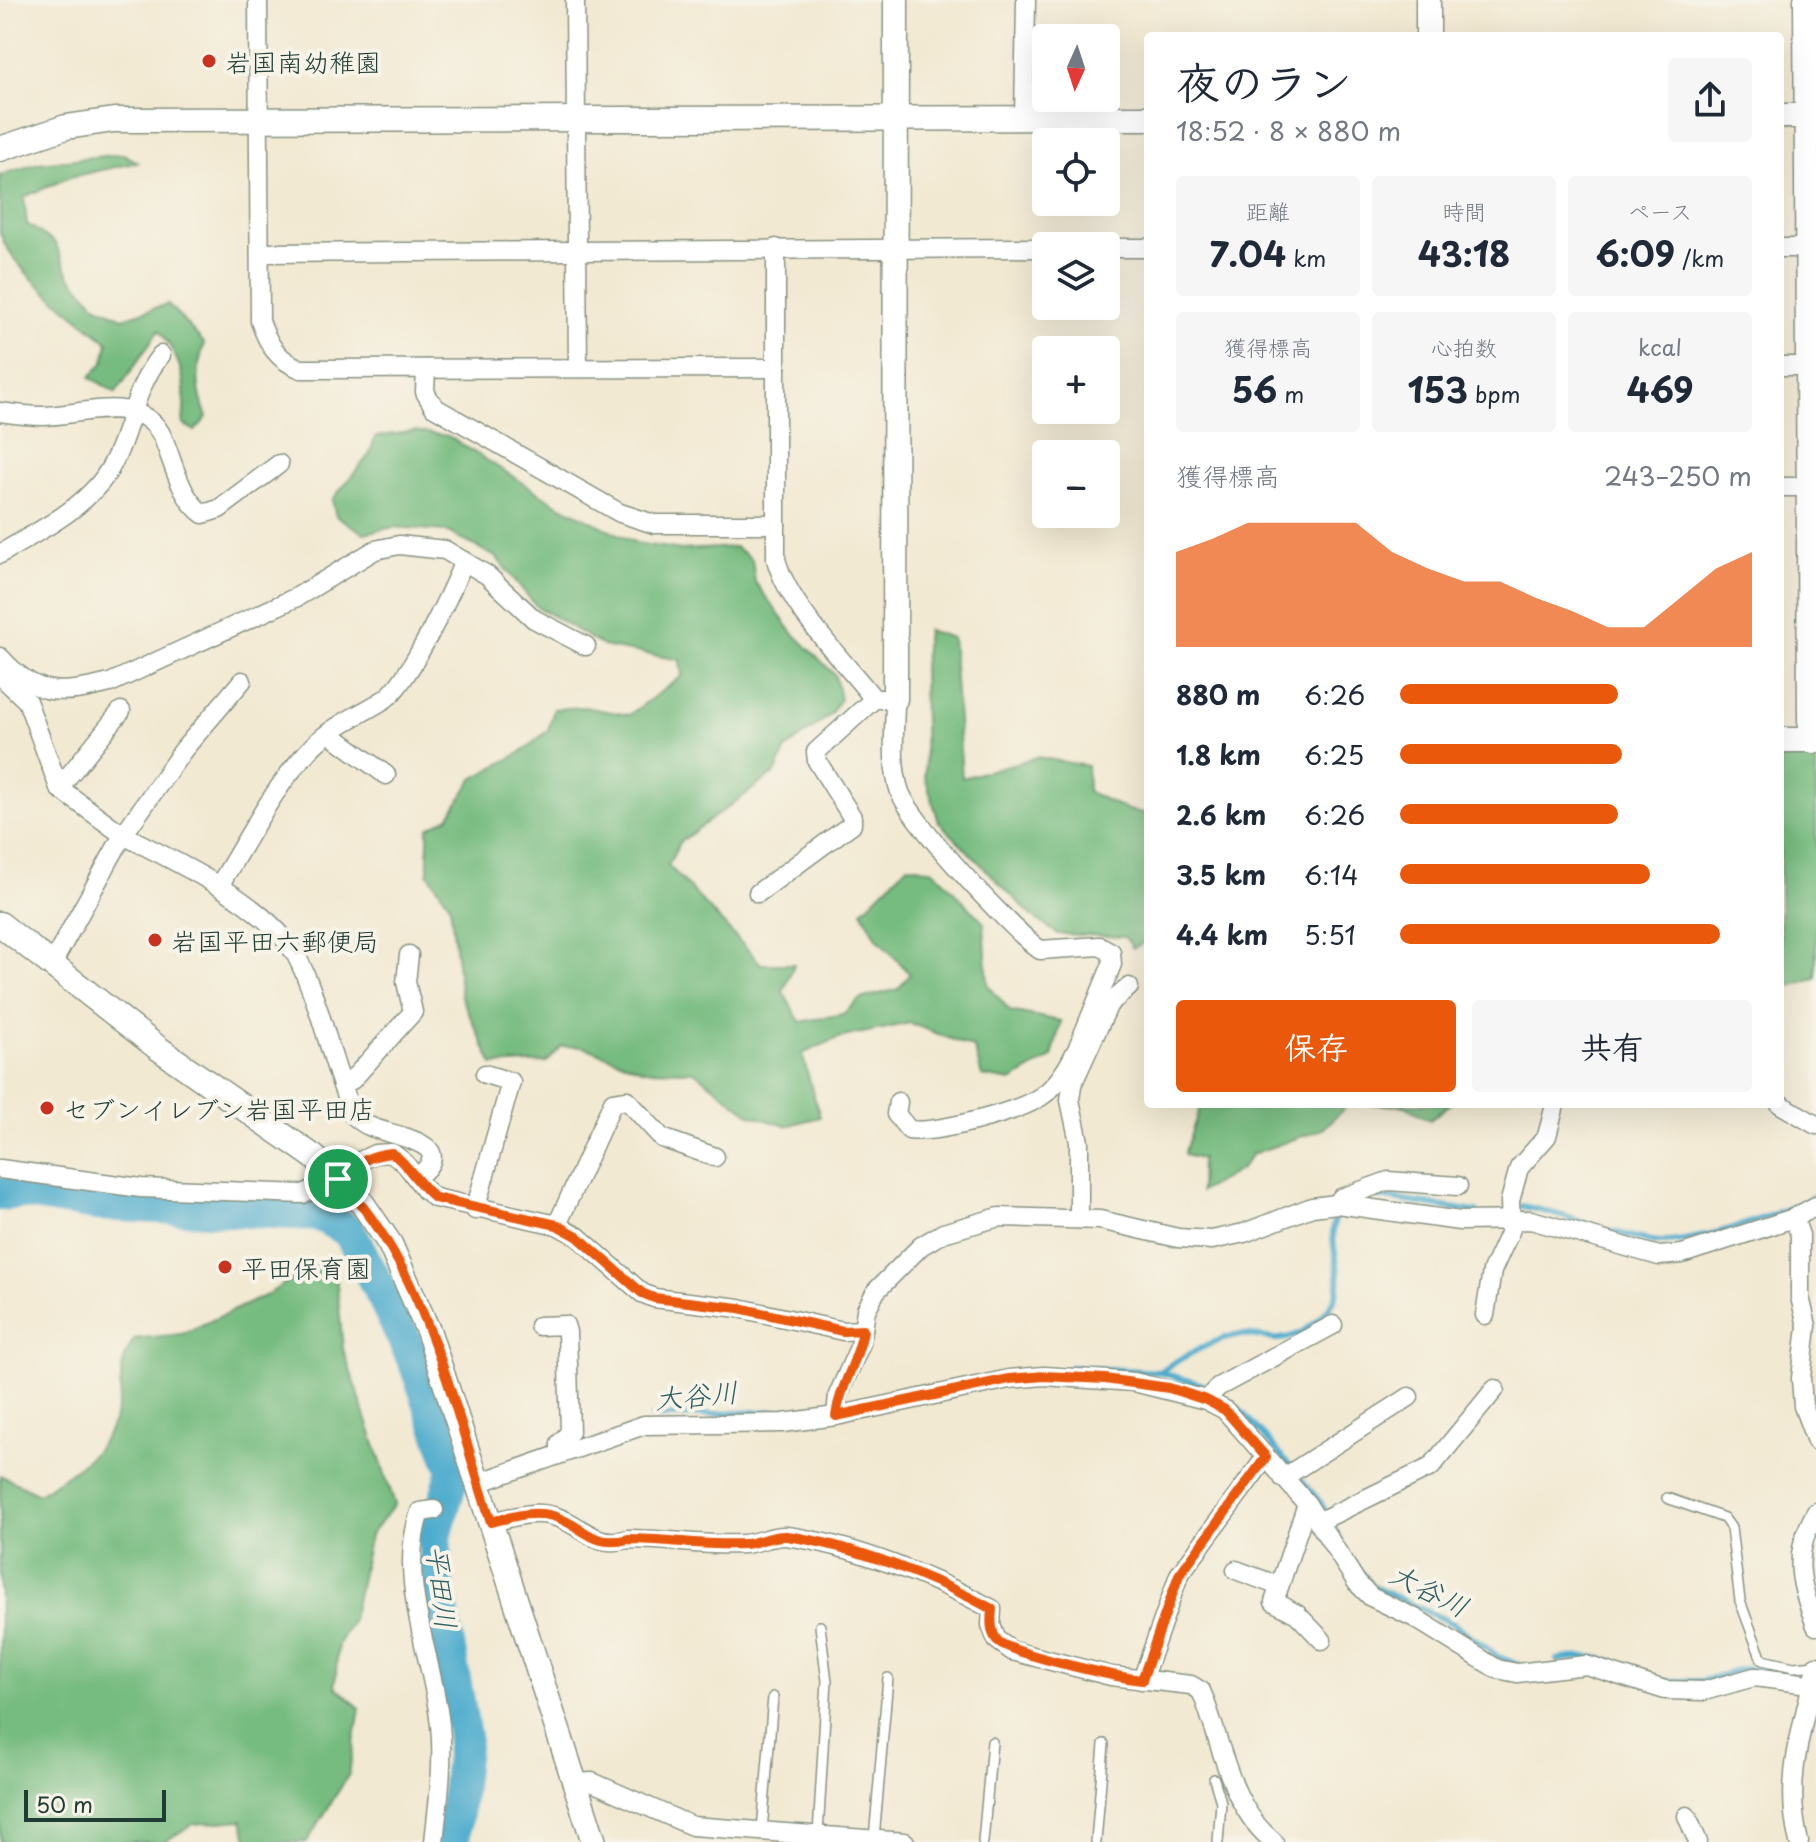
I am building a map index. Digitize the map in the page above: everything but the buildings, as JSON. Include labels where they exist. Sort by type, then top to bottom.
[{"type":"street","points":[[258,0],[260,321],[268,345],[285,363],[301,369],[776,368]]},
{"type":"street","points":[[575,0],[578,368]]},
{"type":"street","points":[[896,0],[895,248],[884,699],[900,791],[915,816],[945,852],[1040,950],[1100,946],[1111,952],[1112,964],[1083,1049],[1070,1100],[1079,1142],[1079,1219]]},
{"type":"street","points":[[1024,118],[1026,0]]},
{"type":"street","points":[[1428,0],[1428,32]]},
{"type":"street","points":[[1784,740],[1815,740],[1810,720],[1809,487],[1813,366],[1805,116],[1806,0]]},
{"type":"street","points":[[1784,116],[1805,116]]},
{"type":"street","points":[[0,149],[66,127],[114,120],[1144,118]]},
{"type":"street","points":[[776,248],[776,559],[781,578],[884,699]]},
{"type":"street","points":[[260,253],[1032,248]]},
{"type":"street","points":[[1120,248],[1144,248]]},
{"type":"street","points":[[1784,248],[1808,248]]},
{"type":"street","points":[[0,554],[63,518],[101,482],[149,370],[161,355]]},
{"type":"street","points":[[1784,366],[1813,366]]},
{"type":"street","points":[[426,369],[425,392],[434,407],[620,513],[654,524],[776,524]]},
{"type":"street","points":[[0,412],[46,416],[114,408],[149,421],[161,433],[190,504],[203,514],[219,509],[279,464]]},
{"type":"street","points":[[1784,487],[1809,487]]},
{"type":"street","points":[[0,657],[25,682],[46,691],[78,691],[110,683],[297,597],[375,550],[423,545],[445,550],[487,575],[534,619],[586,646]]},
{"type":"street","points":[[220,884],[274,797],[312,747],[350,716],[386,698],[402,681],[464,561]]},
{"type":"street","points":[[0,675],[27,701],[59,788],[123,835],[220,884],[280,936],[299,959],[353,1115],[367,1126],[418,1140],[428,1148],[431,1157],[428,1169],[417,1177]]},
{"type":"street","points":[[52,964],[123,835],[184,749],[242,681]]},
{"type":"street","points":[[758,893],[852,824],[852,817],[817,761],[816,752],[884,699]]},
{"type":"street","points":[[59,788],[121,711]]},
{"type":"street","points":[[329,733],[386,775]]},
{"type":"street","points":[[0,924],[158,1048],[314,1157],[362,1203],[390,1244],[429,1333],[594,1842]]},
{"type":"street","points":[[342,1084],[352,1080],[413,1012],[406,982],[409,955]]},
{"type":"street","points":[[898,1102],[896,1114],[909,1130],[924,1132],[1036,1100],[1055,1085],[1083,1049],[1109,1004],[1129,987]]},
{"type":"street","points":[[475,1210],[511,1082],[485,1074]]},
{"type":"street","points":[[557,1225],[613,1102],[627,1100],[662,1138],[715,1157]]},
{"type":"street","points":[[1784,1106],[1816,1125]]},
{"type":"street","points":[[1485,1315],[1492,1271],[1512,1220],[1510,1201],[1519,1168],[1547,1136],[1554,1108]]},
{"type":"street","points":[[0,1169],[141,1188],[303,1194],[338,1179],[360,1161],[375,1154],[392,1153],[435,1198],[475,1210],[522,1216],[557,1225],[577,1236],[642,1293],[654,1298],[739,1308],[843,1331],[863,1330]]},
{"type":"street","points":[[1337,1204],[1341,1198],[1388,1181],[1458,1186]]},
{"type":"street","points":[[836,1416],[838,1395],[861,1343],[866,1310],[876,1291],[921,1246],[943,1233],[999,1217],[1119,1223],[1178,1238],[1212,1240],[1244,1233],[1312,1207],[1337,1204],[1460,1221],[1512,1220],[1550,1225],[1659,1256],[1682,1254],[1794,1218],[1816,1206]]},
{"type":"street","points":[[1794,1218],[1800,1235],[1800,1297],[1807,1326],[1809,1394],[1803,1406],[1816,1441]]},
{"type":"street","points":[[539,1326],[565,1325],[567,1332],[570,1432],[560,1443],[560,1454]]},
{"type":"street","points":[[478,1483],[644,1425],[783,1423],[836,1416],[1009,1379],[1044,1376],[1134,1382],[1211,1394],[1333,1325]]},
{"type":"street","points":[[1327,1518],[1431,1467],[1495,1389]]},
{"type":"street","points":[[1211,1394],[1266,1457],[1289,1473],[1307,1504],[1327,1518],[1357,1583],[1371,1597],[1415,1618],[1497,1669],[1527,1673],[1586,1665],[1665,1690],[1704,1691],[1754,1677],[1813,1685]]},
{"type":"street","points":[[1289,1473],[1409,1397]]},
{"type":"street","points":[[1142,1680],[1179,1575],[1266,1457]]},
{"type":"street","points":[[1307,1504],[1274,1602],[1297,1614],[1322,1640]]},
{"type":"street","points":[[434,1510],[420,1512],[411,1567],[440,1726],[441,1778],[434,1842]]},
{"type":"street","points":[[1816,1512],[1800,1585],[1816,1624]]},
{"type":"street","points":[[491,1522],[530,1513],[554,1516],[596,1540],[612,1543],[628,1539],[743,1544],[783,1536],[866,1555],[922,1579],[950,1586],[992,1609],[991,1625],[997,1640],[1012,1651],[1111,1676],[1191,1685],[1201,1691],[1238,1792],[1255,1824],[1274,1842]]},
{"type":"street","points":[[1236,1570],[1279,1586]]},
{"type":"street","points":[[1799,1842],[1792,1809],[1793,1759],[1816,1666]]},
{"type":"street","points":[[575,1783],[592,1782],[696,1834],[762,1831],[905,1842]]},
{"type":"street","points":[[1687,1816],[1698,1842]]},
{"type":"lane","points":[[1667,1498],[1724,1518],[1731,1528],[1740,1601],[1762,1660],[1794,1667],[1816,1666]]},
{"type":"lane","points":[[818,1835],[827,1681],[820,1626]]},
{"type":"lane","points":[[874,1839],[888,1678]]},
{"type":"lane","points":[[762,1831],[773,1697]]},
{"type":"lane","points":[[983,1842],[992,1742]]},
{"type":"lane","points":[[1096,1842],[1104,1744]]},
{"type":"lane","points":[[1214,1779],[1221,1802],[1218,1842]]},
{"type":"green space","points":[[123,154],[138,162],[70,177],[24,197],[27,224],[55,243],[69,275],[97,306],[123,318],[168,304],[204,343],[198,380],[207,417],[195,431],[183,424],[182,374],[174,353],[159,330],[116,393],[90,377],[104,362],[108,342],[30,276],[5,245],[0,231],[0,175],[39,163]]},
{"type":"green space","points":[[414,431],[448,436],[555,503],[636,543],[681,550],[735,547],[752,559],[755,582],[792,632],[835,675],[840,699],[830,715],[786,749],[776,772],[680,842],[668,865],[761,964],[794,964],[783,992],[800,1022],[843,1014],[860,999],[898,989],[910,974],[877,938],[862,911],[908,865],[935,871],[984,923],[988,985],[1010,1011],[1061,1021],[1052,1057],[1011,1081],[982,1076],[974,1048],[910,1023],[838,1038],[802,1054],[820,1117],[786,1126],[751,1115],[694,1071],[644,1070],[584,1047],[562,1046],[547,1062],[493,1065],[461,997],[450,905],[428,873],[428,828],[449,817],[473,779],[525,750],[548,730],[554,709],[584,707],[629,715],[682,676],[680,660],[603,646],[536,606],[496,557],[446,531],[395,527],[364,533],[336,516],[332,500],[370,454],[375,437]]},
{"type":"green space","points":[[927,630],[952,638],[962,778],[1037,757],[1087,766],[1088,792],[1128,810],[1144,813],[1144,943],[1133,948],[1125,937],[1058,934],[1033,917],[939,822],[925,777],[923,667]]},
{"type":"green space","points":[[1816,755],[1816,978],[1784,988],[1784,757]]},
{"type":"green space","points":[[1200,1108],[1345,1108],[1323,1129],[1252,1154],[1241,1169],[1200,1192],[1201,1159],[1184,1155]]},
{"type":"green space","points":[[1409,1108],[1445,1108],[1430,1120]]},
{"type":"green space","points":[[311,1266],[336,1274],[343,1349],[395,1504],[370,1535],[352,1620],[338,1644],[335,1686],[360,1708],[349,1774],[307,1842],[248,1842],[242,1820],[193,1824],[164,1842],[0,1842],[0,1475],[39,1494],[87,1460],[112,1425],[124,1359],[134,1339],[182,1334],[267,1295]]},
{"type":"waterway","name":"平田川","points":[[0,1194],[22,1192],[94,1204],[318,1214],[349,1231],[414,1360],[454,1470],[434,1538],[438,1587],[464,1737],[453,1842]]},
{"type":"waterway","points":[[1522,1206],[1636,1238],[1667,1242],[1734,1228],[1816,1196]]},
{"type":"waterway","points":[[1380,1197],[1476,1212]]},
{"type":"waterway","points":[[1159,1372],[1218,1340],[1237,1335],[1283,1339],[1301,1333],[1317,1322],[1329,1308],[1338,1289],[1333,1232],[1339,1210]]},
{"type":"waterway","name":"大谷川","points":[[1071,1367],[1159,1372],[1203,1385],[1237,1407],[1321,1503],[1342,1543]]},
{"type":"waterway","name":"大谷川","points":[[652,1417],[824,1409]]},
{"type":"waterway","name":"大谷川","points":[[1354,1563],[1373,1587],[1454,1624],[1497,1656],[1518,1665]]},
{"type":"waterway","name":"大谷川","points":[[1557,1660],[1581,1657],[1603,1659],[1646,1675]]},
{"type":"waterway","name":"大谷川","points":[[1664,1681],[1703,1681],[1747,1668],[1786,1673]]},
{"type":"place","name":"岩国南幼稚園","points":[[209,61]]},
{"type":"place","name":"岩国平田六郵便局","points":[[155,940]]},
{"type":"place","name":"セブンイレブン岩国平田店","points":[[47,1108]]},
{"type":"place","name":"平田保育園","points":[[225,1267]]},
{"type":"route","points":[[392,1153],[405,1163],[435,1198],[475,1210],[522,1216],[557,1225],[577,1236],[642,1293],[654,1298],[739,1308],[843,1331],[863,1330],[861,1343],[838,1395],[836,1416],[1009,1379],[1044,1376],[1105,1379],[1169,1388],[1206,1400],[1225,1410],[1266,1457],[1254,1469],[1179,1575],[1142,1680],[1111,1676],[1012,1651],[997,1640],[991,1625],[992,1609],[950,1586],[922,1579],[866,1555],[783,1536],[743,1544],[664,1539],[628,1539],[612,1543],[596,1540],[554,1516],[530,1513],[491,1522],[429,1333],[409,1285],[390,1244],[362,1203],[338,1179],[360,1161],[375,1154],[392,1153]]}]
